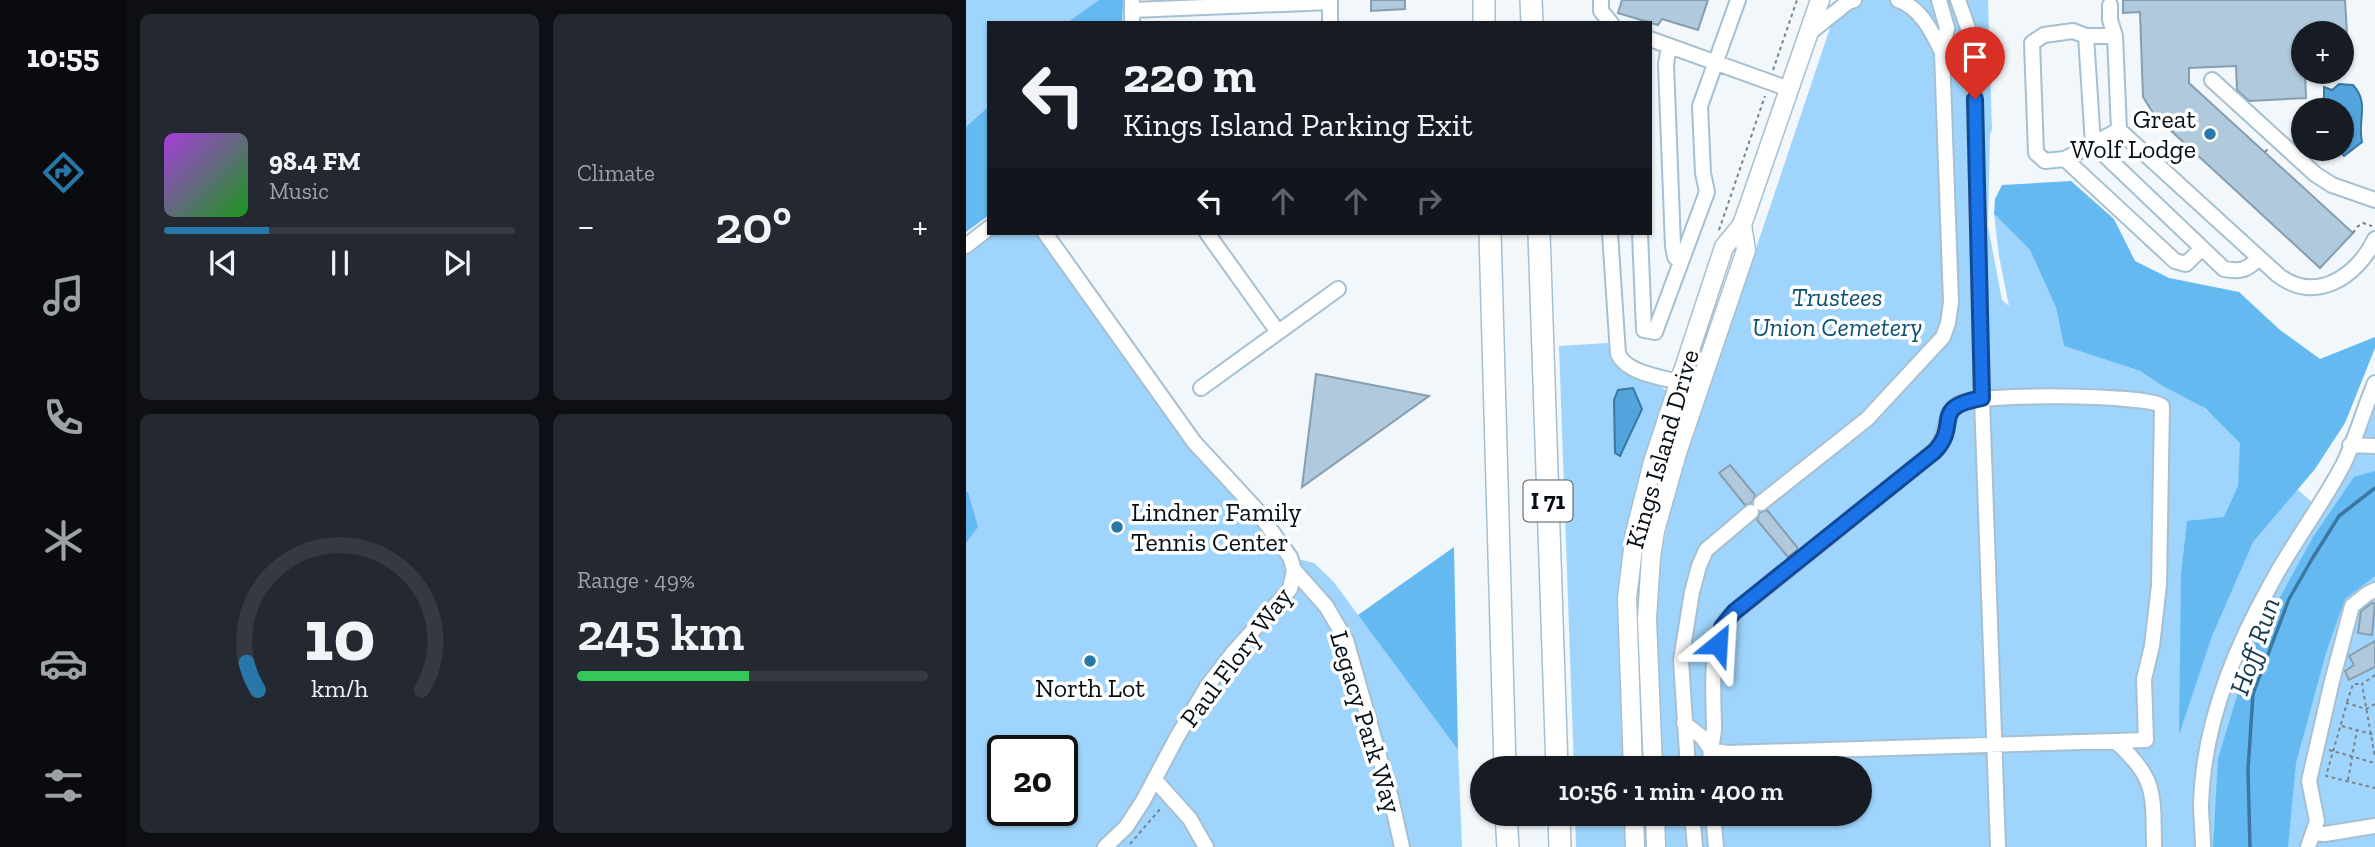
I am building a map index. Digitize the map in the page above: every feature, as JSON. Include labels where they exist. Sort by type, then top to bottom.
[{"type":"highway","points":[[1484,0],[1484,21]]},
{"type":"highway","points":[[1531,0],[1532,21]]},
{"type":"highway","name":"I 71","points":[[1490,235],[1505,756]]},
{"type":"highway","name":"I 71","points":[[1539,235],[1557,756]]},
{"type":"highway","points":[[1507,826],[1508,847]]},
{"type":"highway","points":[[1559,826],[1560,847]]},
{"type":"main road","name":"Kings Island Drive","points":[[1633,756],[1627,622],[1629,568],[1646,487],[1724,247],[1742,225],[1819,0]]},
{"type":"main road","name":"Kings Island Drive","points":[[1653,756],[1647,619],[1651,557],[1662,500],[1676,453],[1746,250],[1742,225]]},
{"type":"main road","points":[[1634,826],[1635,847]]},
{"type":"main road","points":[[1655,826],[1656,847]]},
{"type":"street","points":[[1601,0],[1601,10],[1609,21]]},
{"type":"street","points":[[1640,235],[1644,330],[1655,332],[1707,192],[1703,173],[1700,106],[1738,0]]},
{"type":"street","points":[[1808,34],[1854,0]]},
{"type":"street","points":[[1898,0],[1904,2],[1930,27],[1942,52]]},
{"type":"street","points":[[1687,756],[1681,660],[1684,632],[1699,566],[1706,550],[1867,419],[1942,337],[1948,323],[1951,302],[1942,52],[1947,28],[1939,0]]},
{"type":"street","points":[[1958,0],[1969,31],[1974,75],[1998,847]]},
{"type":"street","points":[[1132,11],[1330,1],[1330,21]]},
{"type":"street","points":[[2110,5],[2110,20],[2115,36],[2119,130],[2259,258],[2287,282],[2304,288],[2317,287],[2343,277],[2375,239]]},
{"type":"street","points":[[2115,36],[2087,36],[2073,31],[2044,35],[2032,43],[2036,153],[2045,161],[2065,159],[2119,130]]},
{"type":"street","points":[[2087,36],[2093,144],[2224,269],[2240,272],[2249,268],[2259,258]]},
{"type":"street","points":[[1652,40],[1789,89]]},
{"type":"street","points":[[1669,46],[1666,64],[1673,246],[1675,257],[1681,262]]},
{"type":"street","points":[[2212,80],[2315,174],[2332,186],[2375,200]]},
{"type":"street","points":[[2065,159],[2175,261],[2186,264],[2201,249]]},
{"type":"street","points":[[966,246],[987,230]]},
{"type":"street","name":"Paul Flory Way","points":[[1046,235],[1194,442],[1255,508],[1290,557],[1294,570],[1290,589],[1231,653],[1208,685],[1177,737],[1156,781],[1126,827],[1105,847]]},
{"type":"street","points":[[1208,235],[1278,332]]},
{"type":"street","points":[[1610,235],[1618,354],[1622,362],[1633,369],[1679,383]]},
{"type":"street","points":[[1201,388],[1338,289]]},
{"type":"street","points":[[2203,847],[2201,804],[2207,751],[2219,700],[2244,637],[2272,581],[2317,511],[2345,460],[2375,383]]},
{"type":"street","points":[[1684,723],[1702,737],[1711,750],[1727,753],[2146,740],[2144,679],[2152,646],[2159,585],[2162,406],[2148,401],[2069,396],[1982,398],[1961,402],[1955,406],[1948,417],[1944,439],[1935,451],[1727,619],[1720,635],[1715,660],[1711,750],[1711,756]]},
{"type":"street","points":[[2350,445],[2375,446]]},
{"type":"street","name":"Legacy Park Way","points":[[1294,570],[1326,606],[1346,640],[1391,798],[1402,847]]},
{"type":"street","points":[[2375,590],[2352,606],[2309,781],[2318,840],[2375,826]]},
{"type":"street","points":[[2115,741],[2134,757],[2149,782],[2153,806],[2154,847]]},
{"type":"street","points":[[1156,781],[1190,819],[1206,847]]},
{"type":"street","points":[[1693,826],[1695,847]]},
{"type":"street","points":[[1714,826],[1716,847]]},
{"type":"path","points":[[1776,63],[1797,0]]},
{"type":"path","points":[[2353,233],[2363,223],[2375,227]]},
{"type":"path","points":[[2374,677],[2362,684],[2353,684],[2326,776],[2375,789]]},
{"type":"path","points":[[2362,684],[2375,758]]},
{"type":"path","points":[[2347,703],[2366,709],[2375,704]]},
{"type":"path","points":[[2341,726],[2371,734],[2375,732]]},
{"type":"path","points":[[2348,782],[2357,730]]},
{"type":"path","points":[[2334,751],[2375,763]]},
{"type":"path","points":[[1130,844],[1162,807]]},
{"type":"green space","points":[[966,0],[1123,0],[1122,21],[987,21],[987,216],[966,232]]},
{"type":"green space","name":"Trustees Union Cemetery","points":[[1836,0],[1988,0],[1992,130],[1988,226],[2002,300],[2009,306],[1994,214],[2030,250],[2056,308],[2064,346],[2140,371],[2161,385],[2179,386],[2322,511],[2375,400],[2375,847],[1664,847],[1663,826],[1872,826],[1872,756],[1661,756],[1657,623],[1663,544],[1687,454],[1829,31]]},
{"type":"green space","name":"Lindner Family Tennis Center","points":[[987,234],[1046,235],[1194,442],[1290,557],[1314,563],[1333,581],[1458,750],[1462,847],[966,847],[966,246]]},
{"type":"green space","points":[[1608,343],[1617,364],[1624,370],[1669,392],[1629,516],[1623,569],[1626,756],[1574,756],[1559,346]]},
{"type":"green space","points":[[1575,826],[1628,826],[1629,847],[1576,847]]},
{"type":"shaded area","points":[[1099,0],[1123,0],[1122,21],[1070,21]]},
{"type":"shaded area","points":[[2339,84],[2353,85],[2361,99],[2362,142],[2354,148],[2354,98],[2323,98],[2324,87],[2332,90]]},
{"type":"shaded area","points":[[987,108],[987,216],[966,232],[966,127]]},
{"type":"shaded area","points":[[2071,181],[2114,219],[2135,261],[2169,278],[2239,292],[2280,330],[2320,359],[2375,337],[2375,348],[2345,423],[2315,469],[2253,542],[2212,636],[2179,735],[2181,575],[2187,521],[2224,517],[2238,486],[2240,443],[2205,408],[2140,371],[2064,346],[2056,308],[2030,250],[1994,214],[1995,199],[2002,185]]},
{"type":"shaded area","points":[[1633,388],[1642,409],[1620,456],[1615,453],[1614,400],[1618,390]]},
{"type":"shaded area","points":[[2375,471],[2375,576],[2345,599],[2326,653],[2296,763],[2288,847],[2213,847],[2218,759],[2250,652],[2313,537],[2354,477]]},
{"type":"shaded area","points":[[966,492],[978,527],[966,543]]},
{"type":"shaded area","points":[[1454,547],[1458,750],[1358,615]]},
{"type":"building","points":[[1371,0],[1405,0],[1405,9],[1371,11]]},
{"type":"building","points":[[1622,0],[1708,0],[1698,30],[1662,19],[1658,25],[1652,21],[1618,13]]},
{"type":"building","name":"Great Wolf Lodge","points":[[2123,0],[2345,0],[2346,21],[2291,21],[2291,84],[2305,84],[2306,98],[2249,101],[2237,90],[2236,66],[2189,68],[2189,83],[2353,233],[2320,268],[2155,116],[2143,97],[2140,12],[2123,13]]},
{"type":"building","points":[[1316,374],[1429,396],[1302,487]]},
{"type":"building","points":[[1730,465],[1755,495],[1752,503],[1745,505],[1719,473]]},
{"type":"building","points":[[1767,510],[1797,547],[1788,557],[1757,520],[1760,512]]},
{"type":"building","points":[[2375,603],[2372,635],[2358,633],[2361,611]]},
{"type":"building","points":[[2375,641],[2375,667],[2349,680],[2345,671],[2354,665],[2349,656]]},
{"type":"waterway","name":"Hoff Run","points":[[2250,847],[2248,770],[2253,694],[2289,599],[2312,559],[2339,516],[2375,488]]},
{"type":"place","name":"Great Wolf Lodge","points":[[2210,134]]},
{"type":"place","name":"Lindner Family Tennis Center","points":[[1117,527]]},
{"type":"place","name":"North Lot","points":[[1090,661]]},
{"type":"route","points":[[1718,644],[1722,627],[1734,612],[1935,451],[1944,439],[1948,417],[1955,406],[1961,402],[1982,398],[1975,99]]}]
